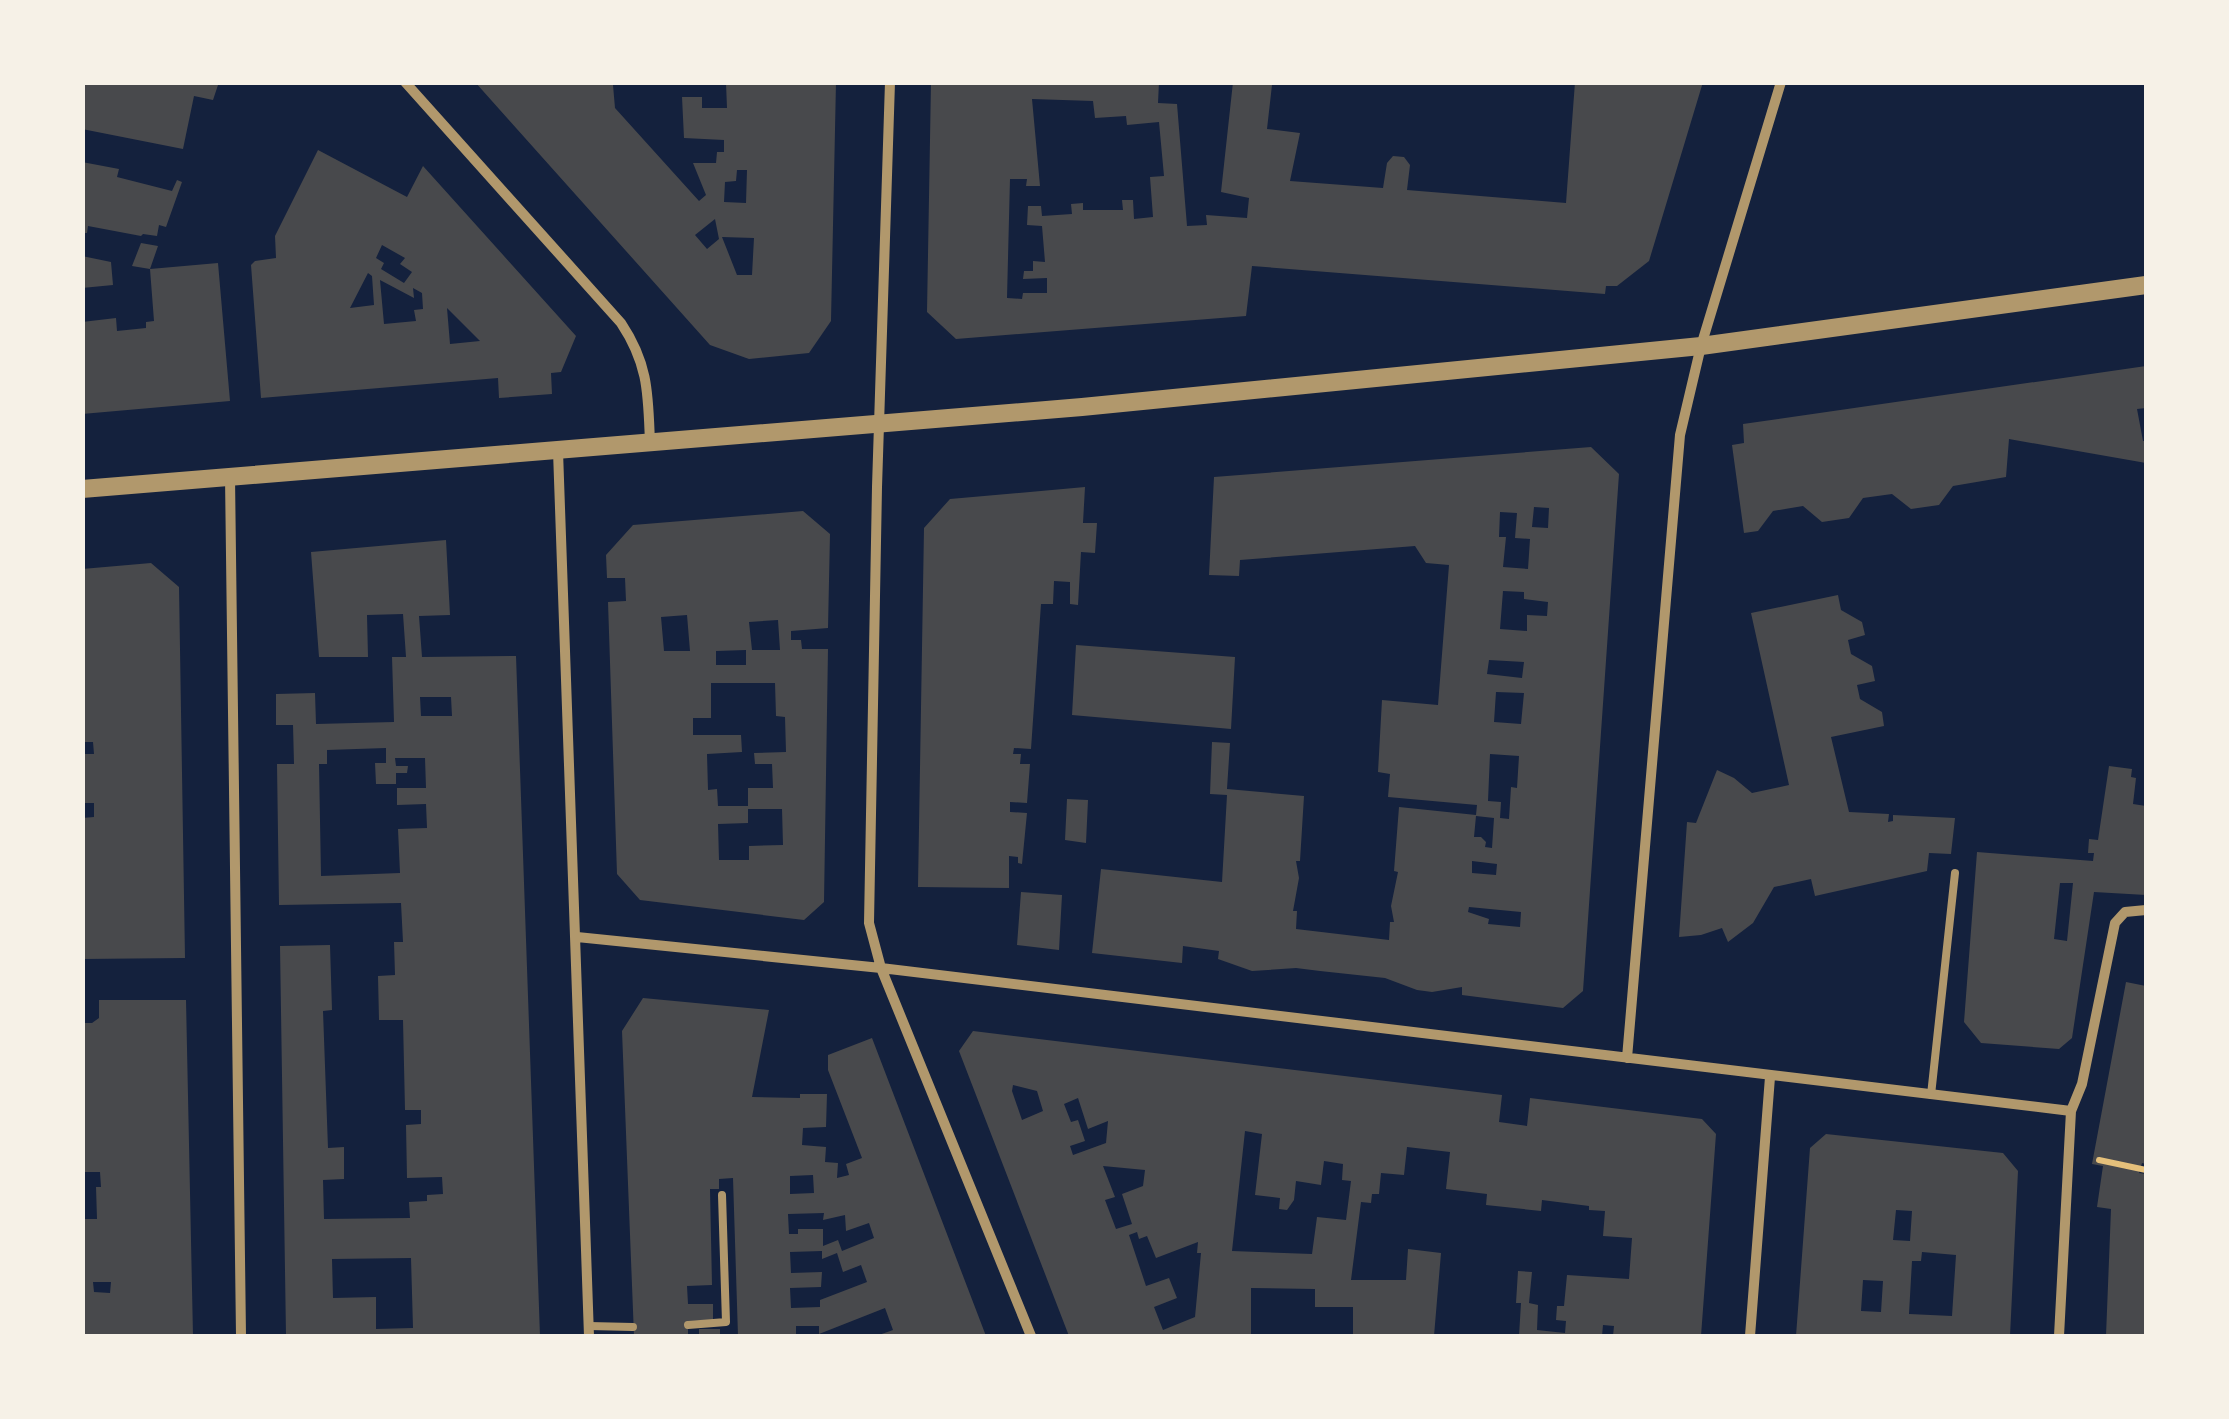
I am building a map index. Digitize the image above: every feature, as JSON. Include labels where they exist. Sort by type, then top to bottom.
[{"type":"street","points":[[405,82],[635,344],[644,364],[650,443]]},
{"type":"street","points":[[890,82],[870,922],[881,968],[1031,1336]]},
{"type":"street","points":[[1627,1058],[1680,435],[1701,346],[1781,82]]},
{"type":"street","points":[[82,489],[879,424],[1701,346],[2146,284]]},
{"type":"street","points":[[558,451],[589,1331]]},
{"type":"street","points":[[230,477],[241,1336]]},
{"type":"street","points":[[2058,1336],[2072,1112],[2082,1084],[2115,923],[2125,912],[2146,910]]},
{"type":"street","points":[[576,937],[881,968],[2072,1112]]},
{"type":"street","points":[[1750,1336],[1770,1076]]},
{"type":"lane","points":[[1931,1095],[1955,872]]},
{"type":"lane","points":[[688,1325],[726,1322],[722,1195]]},
{"type":"lane","points":[[589,1331],[634,1327]]},
{"type":"path","points":[[2069,1154],[2146,1170]]},
{"type":"building","points":[[82,82],[219,82],[213,100],[194,96],[183,149],[82,129]]},
{"type":"building","points":[[475,82],[613,85],[615,108],[699,201],[706,195],[693,163],[716,163],[717,152],[724,152],[724,140],[684,138],[682,97],[702,97],[702,108],[727,108],[726,83],[836,82],[831,321],[809,353],[749,359],[710,345]],"holes":[[[737,170],[747,170],[746,203],[724,202],[725,182],[736,181]],[[715,219],[719,239],[707,249],[695,235]],[[722,237],[754,238],[752,275],[737,275]]]},
{"type":"building","points":[[931,82],[1159,82],[1158,103],[1177,104],[1187,226],[1207,225],[1206,215],[1247,218],[1249,198],[1221,192],[1233,82],[1272,85],[1267,129],[1300,133],[1290,181],[1383,188],[1387,163],[1393,156],[1404,157],[1410,165],[1407,190],[1566,203],[1575,82],[1703,82],[1649,261],[1617,286],[1606,286],[1605,294],[1252,266],[1246,316],[956,339],[927,312]],"holes":[[[1032,99],[1093,101],[1095,118],[1126,116],[1127,125],[1159,122],[1164,176],[1150,177],[1153,217],[1134,219],[1133,200],[1122,200],[1123,210],[1083,210],[1083,203],[1071,204],[1072,214],[1042,216],[1041,206],[1028,206],[1027,225],[1042,226],[1045,262],[1033,261],[1033,271],[1024,271],[1023,279],[1047,278],[1047,293],[1007,298],[1010,179],[1027,179],[1026,186],[1040,186]]]},
{"type":"building","points":[[318,150],[407,197],[423,166],[576,336],[561,372],[551,373],[552,394],[499,398],[498,378],[261,398],[251,265],[276,258],[275,236]],"holes":[[[382,245],[405,258],[400,264],[412,272],[404,283],[381,269],[384,263],[376,258]],[[368,273],[372,276],[374,305],[350,308]],[[380,280],[414,298],[413,288],[422,293],[423,309],[414,310],[416,321],[384,324]],[[447,308],[480,341],[450,344]]]},
{"type":"building","points":[[82,162],[119,169],[117,177],[172,191],[177,180],[182,182],[166,227],[159,225],[157,236],[88,226],[87,233],[82,233]]},
{"type":"building","points":[[141,243],[158,246],[150,269],[132,266]]},
{"type":"building","points":[[82,256],[111,262],[113,285],[82,288]]},
{"type":"building","points":[[218,263],[230,401],[82,414],[82,322],[116,318],[117,331],[146,328],[146,322],[154,321],[150,269]]},
{"type":"building","points":[[2146,366],[2146,408],[2137,409],[2146,441],[2146,463],[2009,439],[2006,477],[1953,486],[1939,505],[1911,509],[1892,494],[1863,498],[1849,518],[1822,522],[1803,506],[1773,511],[1758,531],[1744,533],[1732,445],[1744,443],[1743,424]]},
{"type":"building","points":[[1591,447],[1619,474],[1583,991],[1563,1008],[1462,995],[1462,987],[1432,992],[1385,978],[1296,968],[1252,971],[1218,959],[1219,951],[1183,946],[1182,963],[1092,953],[1101,869],[1222,882],[1227,795],[1210,794],[1212,742],[1230,743],[1227,789],[1304,796],[1300,861],[1296,861],[1296,929],[1389,940],[1398,872],[1394,871],[1399,807],[1476,815],[1477,805],[1388,797],[1390,774],[1378,772],[1382,700],[1438,705],[1449,565],[1426,563],[1415,546],[1240,560],[1239,576],[1209,575],[1214,477]],"holes":[[[1534,507],[1549,508],[1548,528],[1532,527]],[[1500,512],[1517,513],[1515,538],[1530,539],[1528,569],[1503,567],[1506,537],[1499,537]],[[1503,591],[1524,592],[1524,599],[1548,602],[1547,616],[1527,615],[1527,631],[1500,629]],[[1489,660],[1524,662],[1522,678],[1487,674]],[[1496,692],[1524,693],[1521,724],[1494,722]],[[1490,754],[1519,756],[1517,788],[1511,787],[1509,819],[1500,818],[1501,802],[1488,801]],[[1476,816],[1494,818],[1492,848],[1485,847],[1481,837],[1474,837]],[[1472,861],[1497,864],[1496,875],[1472,873]],[[1469,907],[1521,912],[1520,927],[1488,924],[1489,919],[1468,912]]]},
{"type":"building","points":[[1085,487],[1083,523],[1097,523],[1095,553],[1081,552],[1078,605],[1070,604],[1070,582],[1054,581],[1053,604],[1041,604],[1031,749],[1014,748],[1013,754],[1021,754],[1020,764],[1030,764],[1027,803],[1010,802],[1010,812],[1027,813],[1022,864],[1018,857],[1009,856],[1009,888],[918,887],[924,528],[950,499]]},
{"type":"building","points":[[803,511],[830,534],[828,628],[791,631],[791,640],[801,640],[802,649],[828,649],[824,902],[804,920],[640,900],[617,874],[608,602],[626,601],[625,578],[607,578],[606,555],[633,525]],"holes":[[[687,615],[690,651],[664,651],[661,617]],[[778,620],[780,650],[752,650],[749,622]],[[746,650],[746,665],[716,665],[716,651]],[[711,683],[775,683],[776,716],[785,717],[786,752],[754,753],[755,764],[772,764],[773,788],[748,788],[748,806],[718,806],[717,789],[708,790],[707,754],[742,752],[741,735],[693,735],[693,718],[711,718]],[[748,809],[782,809],[783,845],[749,846],[749,860],[719,860],[718,824],[748,823]]]},
{"type":"building","points":[[446,540],[450,615],[419,616],[422,657],[516,656],[540,1336],[286,1336],[280,946],[330,945],[332,1010],[323,1011],[328,1148],[344,1147],[344,1179],[323,1180],[324,1219],[410,1218],[409,1202],[427,1201],[427,1195],[443,1194],[442,1177],[407,1178],[406,1125],[421,1124],[421,1110],[405,1110],[403,1020],[379,1020],[378,976],[395,975],[394,942],[403,942],[401,903],[279,905],[277,764],[294,764],[293,725],[276,725],[276,694],[315,693],[316,724],[394,722],[392,657],[406,657],[403,614],[367,615],[368,657],[319,657],[311,552]],"holes":[[[420,697],[451,697],[452,716],[421,716]],[[386,748],[386,763],[375,763],[376,784],[396,784],[396,773],[407,773],[408,766],[396,766],[395,758],[425,758],[426,788],[397,788],[397,805],[426,804],[427,828],[398,829],[400,873],[321,876],[319,764],[327,764],[327,750]],[[411,1258],[413,1328],[376,1329],[376,1297],[333,1298],[332,1259]]]},
{"type":"building","points":[[151,563],[179,587],[185,958],[82,959],[82,818],[94,817],[94,803],[85,803],[82,754],[94,754],[93,742],[84,742],[82,738],[82,569]]},
{"type":"building","points":[[1838,595],[1841,610],[1862,622],[1865,635],[1848,640],[1851,654],[1872,666],[1875,681],[1857,685],[1860,699],[1882,712],[1884,726],[1831,737],[1849,812],[1889,814],[1888,822],[1893,821],[1893,815],[1955,818],[1951,854],[1929,853],[1927,871],[1815,896],[1811,879],[1774,887],[1753,923],[1728,942],[1722,928],[1679,937],[1687,822],[1696,823],[1717,770],[1752,793],[1789,785],[1751,613]]},
{"type":"building","points":[[1076,645],[1235,657],[1231,729],[1072,715]]},
{"type":"building","points":[[2109,766],[2132,769],[2131,777],[2136,778],[2133,804],[2146,806],[2146,895],[2094,892],[2072,1038],[2059,1049],[1981,1043],[1964,1022],[1977,852],[2093,861],[2094,853],[2088,853],[2089,839],[2098,840]],"holes":[[[2060,883],[2073,883],[2067,941],[2054,939]]]},
{"type":"building","points":[[1067,799],[1088,800],[1086,843],[1065,840]]},
{"type":"building","points":[[1021,892],[1062,895],[1059,950],[1017,945]]},
{"type":"building","points":[[2126,982],[2146,986],[2146,1164],[2142,1163],[2139,1173],[2146,1174],[2146,1336],[2106,1336],[2111,1209],[2097,1207],[2103,1166],[2092,1164]]},
{"type":"building","points":[[643,998],[769,1010],[752,1097],[827,1094],[826,1127],[803,1128],[802,1145],[826,1147],[825,1162],[838,1163],[837,1178],[849,1175],[846,1164],[862,1158],[828,1070],[828,1055],[872,1038],[986,1336],[876,1336],[893,1330],[885,1308],[819,1334],[819,1326],[796,1326],[796,1336],[738,1336],[733,1178],[719,1179],[719,1189],[710,1189],[712,1285],[687,1286],[688,1304],[713,1304],[713,1320],[688,1321],[688,1336],[634,1336],[622,1031]],"holes":[[[813,1175],[814,1193],[790,1194],[790,1176]],[[824,1213],[823,1220],[845,1215],[846,1231],[869,1223],[874,1238],[842,1251],[838,1240],[823,1246],[823,1229],[798,1229],[798,1234],[789,1234],[788,1214]],[[822,1251],[822,1259],[837,1253],[843,1272],[861,1265],[867,1282],[820,1300],[820,1307],[791,1308],[790,1288],[821,1287],[822,1272],[791,1273],[790,1252]]]},
{"type":"building","points":[[99,1000],[186,1000],[193,1336],[83,1336],[82,1219],[97,1219],[96,1187],[101,1187],[100,1172],[82,1172],[82,1023],[99,1018]],"holes":[[[93,1282],[111,1282],[110,1293],[94,1292]]]},
{"type":"building","points":[[973,1031],[1502,1095],[1499,1122],[1527,1126],[1530,1098],[1702,1119],[1716,1134],[1701,1336],[1613,1336],[1614,1326],[1603,1325],[1602,1336],[1519,1336],[1518,1271],[1532,1272],[1529,1303],[1538,1305],[1537,1330],[1565,1333],[1566,1321],[1556,1320],[1557,1306],[1564,1306],[1567,1275],[1629,1279],[1632,1238],[1603,1236],[1605,1211],[1589,1210],[1589,1206],[1542,1200],[1541,1211],[1486,1205],[1487,1194],[1446,1189],[1450,1152],[1407,1147],[1404,1175],[1381,1173],[1379,1194],[1372,1194],[1371,1203],[1361,1202],[1351,1280],[1406,1280],[1408,1249],[1441,1253],[1434,1336],[1353,1336],[1353,1307],[1315,1307],[1315,1289],[1251,1288],[1251,1336],[1069,1336],[959,1051]],"holes":[[[1013,1085],[1037,1091],[1043,1111],[1022,1120]],[[1078,1098],[1088,1129],[1108,1121],[1106,1143],[1073,1155],[1070,1146],[1085,1141],[1078,1120],[1071,1122],[1064,1104]],[[1245,1131],[1262,1134],[1255,1195],[1280,1198],[1279,1209],[1287,1210],[1294,1200],[1296,1181],[1321,1185],[1324,1161],[1343,1164],[1342,1180],[1351,1181],[1346,1220],[1317,1217],[1312,1254],[1232,1251]],[[1103,1166],[1145,1170],[1143,1186],[1122,1194],[1132,1224],[1116,1229],[1105,1200],[1115,1197]],[[1137,1232],[1139,1239],[1147,1236],[1156,1258],[1198,1242],[1197,1253],[1201,1253],[1195,1317],[1163,1330],[1154,1307],[1177,1298],[1169,1278],[1146,1286],[1129,1235]]]},
{"type":"building","points":[[1826,1134],[2003,1153],[2018,1171],[2010,1336],[1796,1336],[1810,1148]],"holes":[[[1896,1210],[1912,1211],[1910,1241],[1893,1240]],[[1922,1252],[1956,1255],[1952,1316],[1909,1314],[1912,1261],[1921,1261]],[[1863,1280],[1883,1281],[1881,1312],[1861,1311]]]},
{"type":"building","points":[[699,1329],[720,1329],[720,1336],[699,1336]]}]
